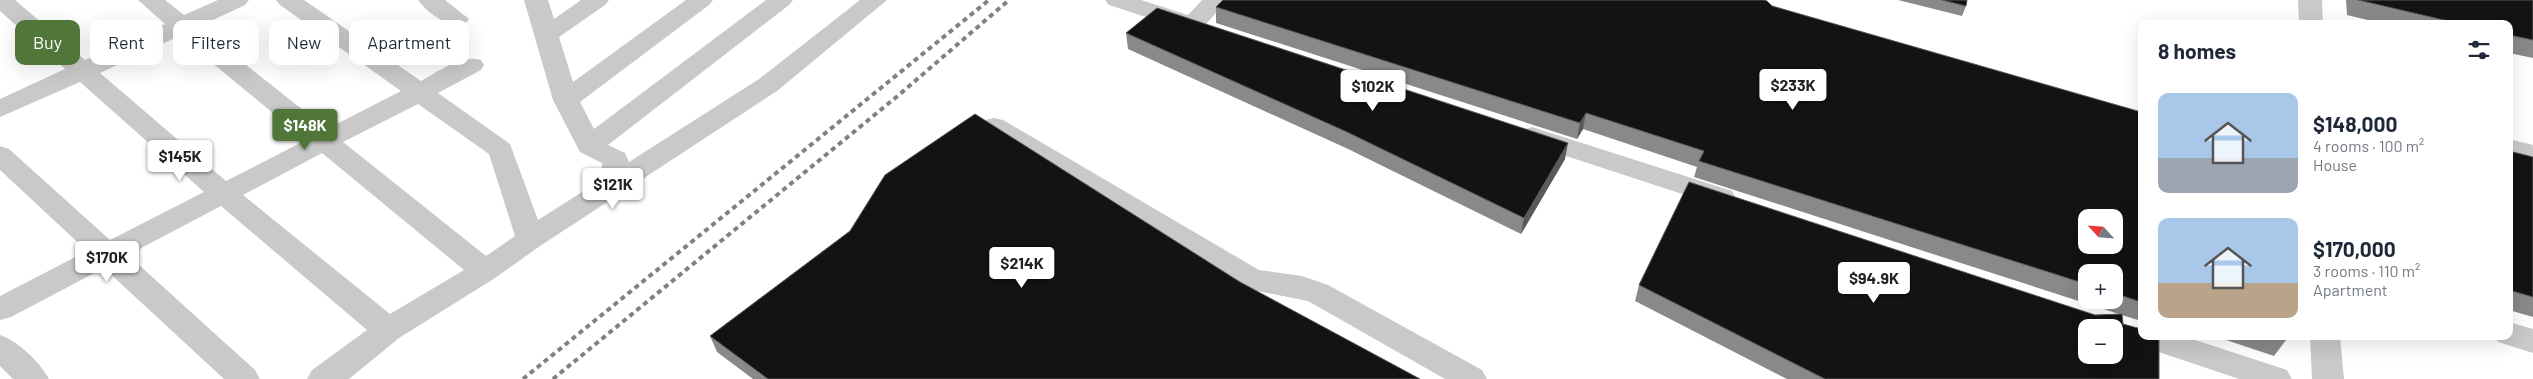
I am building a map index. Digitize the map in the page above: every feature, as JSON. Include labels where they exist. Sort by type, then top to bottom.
[{"type":"street","points":[[0,0],[84,70],[223,192],[388,330]]},
{"type":"street","points":[[150,0],[175,20]]},
{"type":"street","points":[[194,20],[236,0]]},
{"type":"street","points":[[288,0],[501,150],[530,239]]},
{"type":"street","points":[[430,0],[457,19]]},
{"type":"street","points":[[536,0],[566,100],[589,146],[616,159],[614,184]]},
{"type":"street","points":[[547,34],[597,0]]},
{"type":"street","points":[[566,100],[701,0]]},
{"type":"street","points":[[589,146],[781,0]]},
{"type":"street","points":[[323,379],[338,370],[388,330],[485,271],[530,239],[768,85],[875,0]]},
{"type":"street","points":[[1117,0],[1221,34]]},
{"type":"street","points":[[1192,25],[1215,0]]},
{"type":"street","points":[[2310,0],[2311,20]]},
{"type":"street","points":[[0,109],[173,30]]},
{"type":"street","points":[[230,65],[485,271]]},
{"type":"street","points":[[0,309],[106,252],[326,142],[472,65]]},
{"type":"street","points":[[994,126],[1252,280],[1302,287],[1318,293],[1471,379]]},
{"type":"street","points":[[1506,127],[1743,205]]},
{"type":"street","points":[[2513,149],[2533,154]]},
{"type":"street","points":[[0,155],[244,379]]},
{"type":"street","points":[[2513,335],[2533,341]]},
{"type":"street","points":[[2157,340],[2276,379]]},
{"type":"street","points":[[2325,340],[2328,379]]},
{"type":"street","points":[[0,347],[33,379]]},
{"type":"building","points":[[1223,0],[1764,0],[1772,6],[2138,111],[2138,301],[2123,296],[2123,264],[2078,264],[2078,281],[1699,161],[1704,151],[1586,113],[1580,123],[1216,7]]},
{"type":"building","points":[[1942,0],[1967,0],[1966,6]]},
{"type":"building","points":[[2358,0],[2533,0],[2533,40],[2513,36],[2513,20],[2444,20]]},
{"type":"building","points":[[1157,8],[1568,143],[1524,218],[1347,132],[1126,33]]},
{"type":"building","points":[[975,114],[1240,282],[1420,379],[768,379],[710,336],[850,231],[885,175]]},
{"type":"building","points":[[2513,152],[2533,157],[2533,297],[2513,291]]},
{"type":"building","points":[[1689,182],[2095,315],[2122,314],[2122,319],[2078,319],[2078,364],[2123,364],[2123,324],[2138,328],[2138,340],[2159,340],[2159,379],[1825,379],[1639,285]]},
{"type":"railway","points":[[523,379],[989,0]]},
{"type":"railway","points":[[553,379],[900,94],[1009,0]]}]
